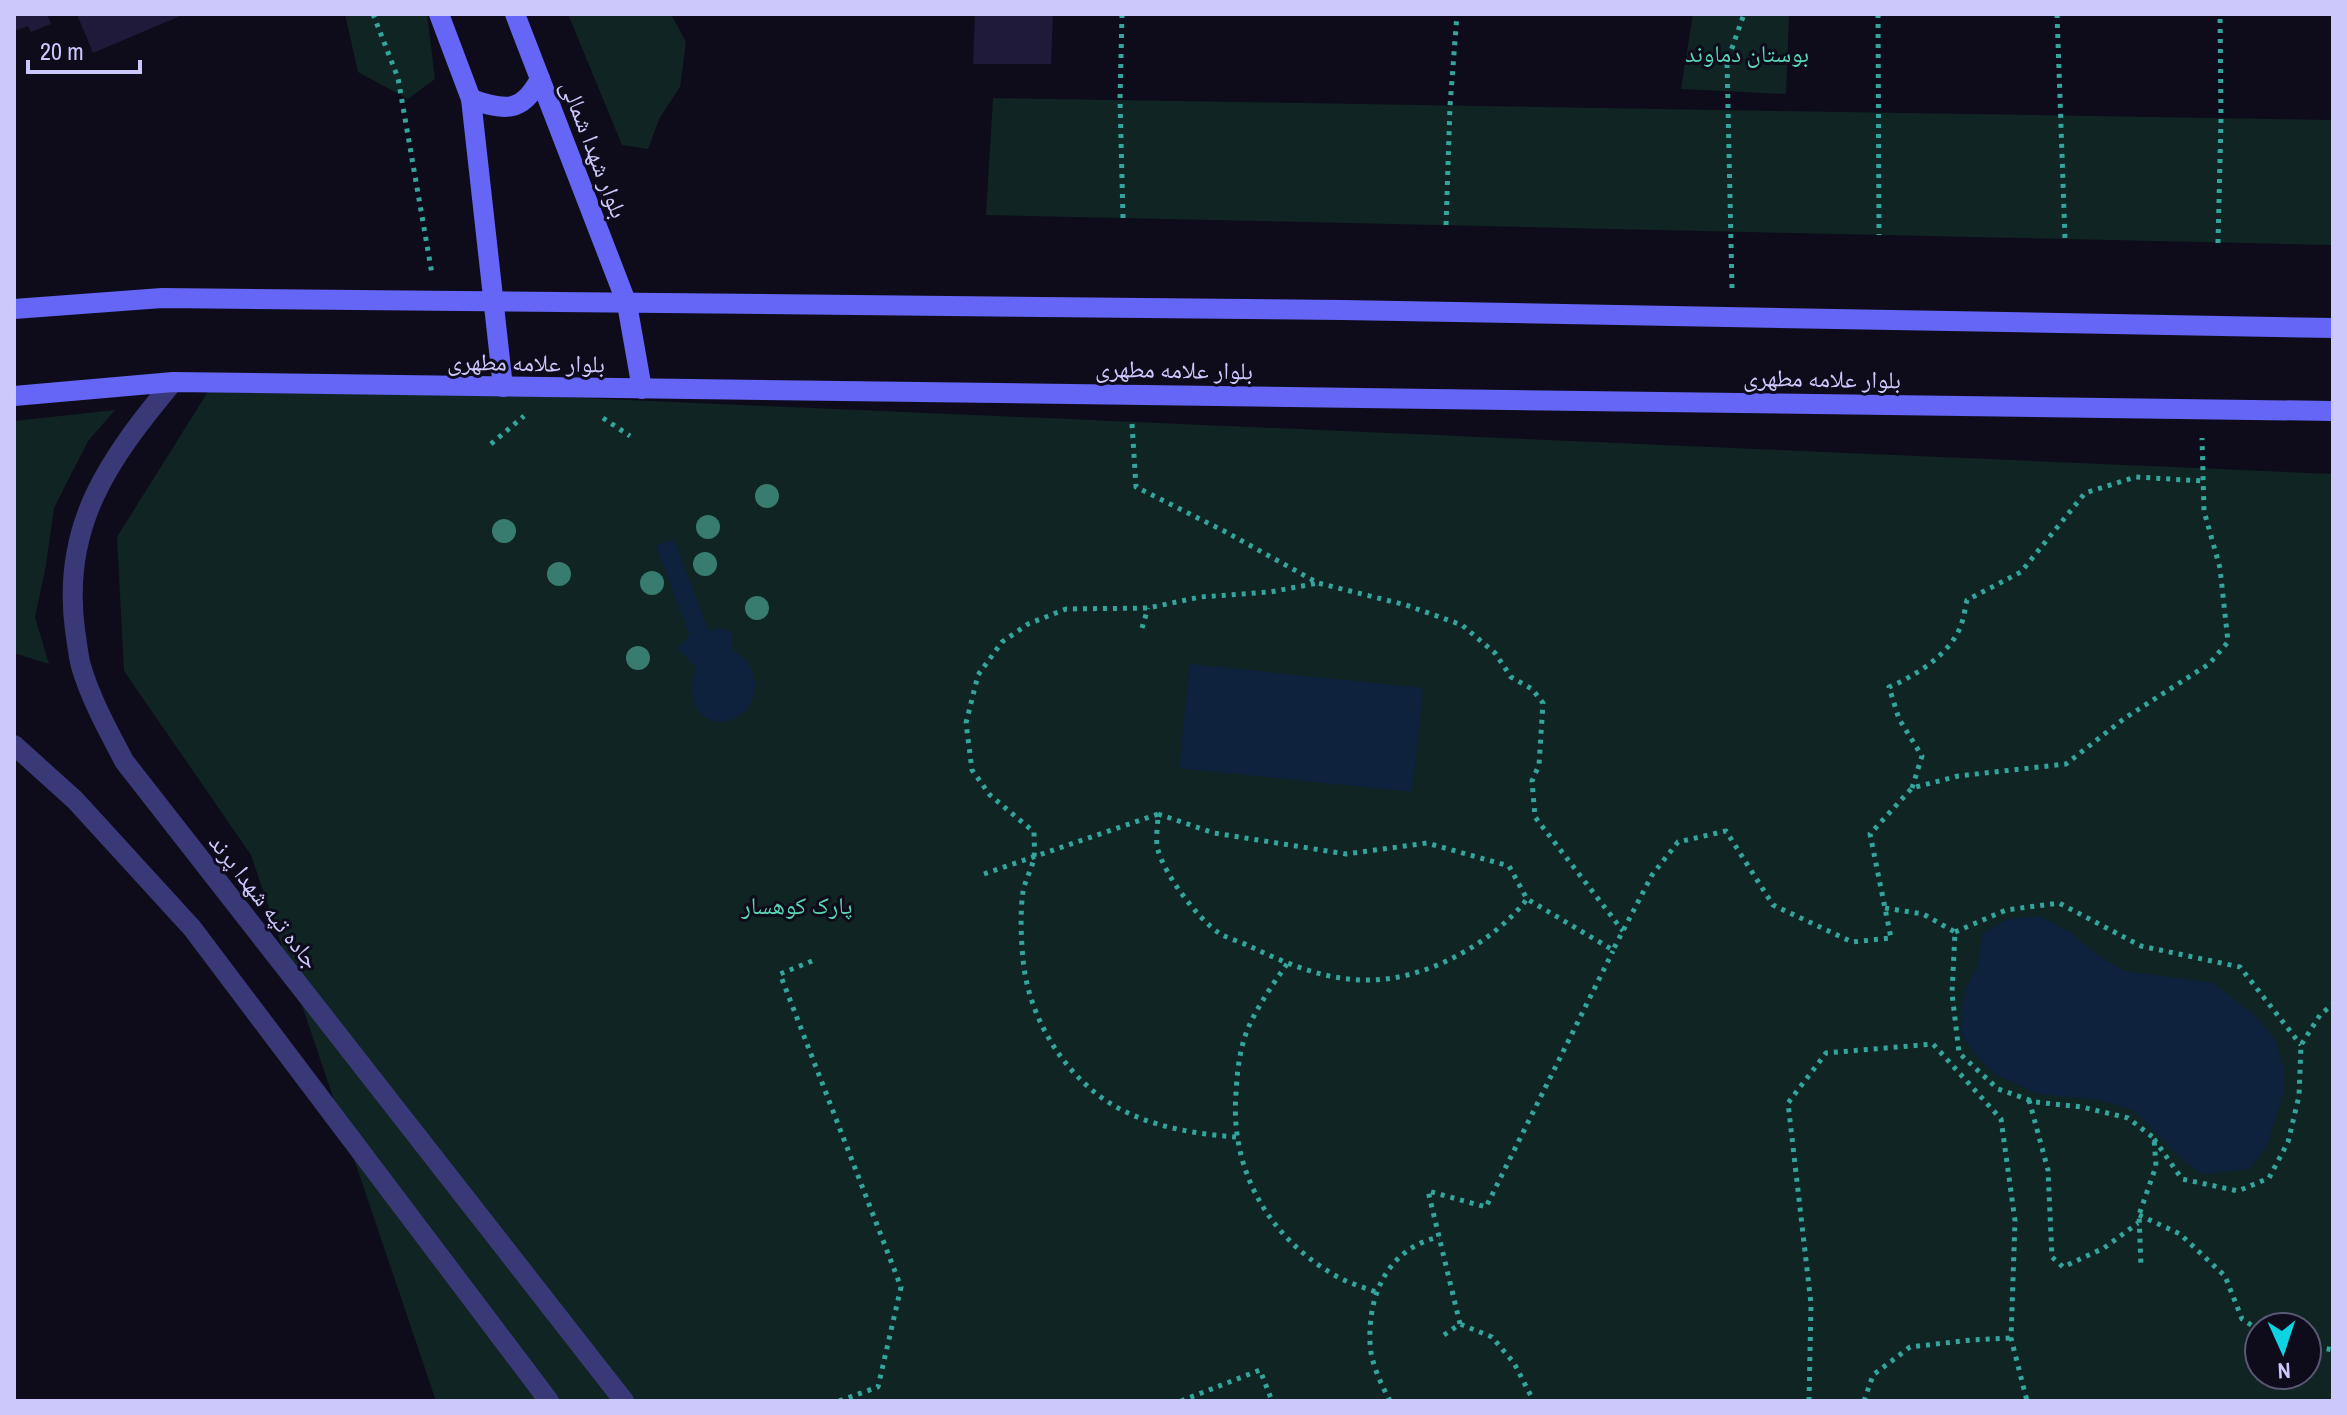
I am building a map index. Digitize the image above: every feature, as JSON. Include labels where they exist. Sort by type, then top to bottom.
[{"type":"main road","points":[[439,14],[471,99],[503,387]]},
{"type":"main road","name":"بلوار شهدا شمالی","points":[[515,14],[627,304],[642,389]]},
{"type":"main road","points":[[471,99],[499,108],[511,108],[523,103],[540,79]]},
{"type":"main road","points":[[14,309],[162,298],[437,300],[1327,310],[2333,328]]},
{"type":"main road","name":"بلوار علامه مطهری","points":[[14,396],[173,382],[2333,411]]},
{"type":"lane","name":"جاده تپه شهدا پرند","points":[[173,382],[133,433],[100,483],[84,517],[73,560],[73,610],[80,664],[97,710],[124,761],[624,1401]]},
{"type":"lane","points":[[14,745],[75,800],[192,928],[549,1401]]},
{"type":"path","points":[[373,14],[398,78],[437,300]]},
{"type":"path","points":[[1122,14],[1120,100],[1123,218]]},
{"type":"path","points":[[1446,225],[1457,14]]},
{"type":"path","points":[[1732,317],[1726,77],[1727,62],[1744,14]]},
{"type":"path","points":[[1878,14],[1879,235]]},
{"type":"path","points":[[2057,14],[2065,239]]},
{"type":"path","points":[[2218,243],[2220,14]]},
{"type":"path","points":[[1131,395],[1136,487],[1318,583],[1406,605],[1462,625],[1495,653],[1511,677],[1532,689],[1543,703],[1539,765],[1532,781],[1535,817],[1623,931]]},
{"type":"path","points":[[1912,788],[1958,776],[2066,764],[2125,718],[2209,664],[2228,642],[2220,568],[2204,511],[2201,409]]},
{"type":"path","points":[[984,874],[1158,814],[1214,833],[1346,854],[1427,843],[1509,866],[1527,899],[1613,950],[1652,875],[1678,842],[1726,831],[1773,905],[1852,942],[1891,938],[1870,834],[1912,788],[1922,756],[1899,719],[1889,687],[1910,678],[1937,658],[1960,628],[1967,600],[2021,572],[2085,493],[2136,477],[2203,481]]},
{"type":"path","points":[[1236,1137],[1207,1135],[1154,1123],[1108,1102],[1074,1071],[1047,1038],[1030,996],[1023,959],[1023,891],[1034,857],[1034,832],[990,795],[972,770],[966,723],[978,675],[1002,642],[1028,624],[1066,609],[1148,608],[1200,597],[1270,592],[1318,583]]},
{"type":"path","points":[[1142,628],[1148,608]]},
{"type":"path","points":[[1158,814],[1157,848],[1169,877],[1219,933],[1287,964],[1349,979],[1371,980],[1411,973],[1449,960],[1511,920],[1527,899]]},
{"type":"path","points":[[1955,932],[2006,910],[2059,903],[2141,946],[2240,967],[2301,1045]]},
{"type":"path","points":[[1885,908],[1923,914],[1955,932]]},
{"type":"path","points":[[1955,932],[1952,993],[1959,1053],[1998,1089],[2029,1100],[2082,1107],[2128,1118],[2154,1138],[2182,1179],[2238,1191],[2269,1178],[2288,1142],[2299,1096],[2301,1045],[2320,1015],[2333,1004]]},
{"type":"path","points":[[1460,1324],[1428,1191],[1486,1207],[1618,940]]},
{"type":"path","points":[[812,961],[780,974],[901,1287],[878,1387],[839,1401]]},
{"type":"path","points":[[1287,964],[1262,1000],[1247,1030],[1237,1075],[1234,1120],[1238,1151],[1257,1198],[1275,1227],[1336,1276],[1376,1292]]},
{"type":"path","points":[[1809,1401],[1811,1304],[1788,1103],[1826,1053],[1933,1044],[2001,1119],[2015,1221],[2011,1338],[2027,1401]]},
{"type":"path","points":[[2029,1100],[2048,1170],[2052,1257],[2063,1267],[2104,1248],[2139,1219]]},
{"type":"path","points":[[2141,1266],[2139,1219],[2156,1166],[2154,1138]]},
{"type":"path","points":[[2139,1219],[2180,1234],[2225,1276],[2243,1320]]},
{"type":"path","points":[[1390,1401],[1381,1385],[1370,1343],[1376,1292],[1391,1267],[1418,1242],[1439,1237]]},
{"type":"path","points":[[1444,1335],[1460,1324]]},
{"type":"path","points":[[1460,1324],[1492,1337],[1514,1363],[1531,1396],[1528,1401]]},
{"type":"path","points":[[1864,1401],[1873,1375],[1910,1347],[2011,1338]]},
{"type":"path","points":[[1181,1401],[1260,1370],[1272,1401]]},
{"type":"green space","points":[[345,14],[427,14],[435,79],[408,99],[358,72]]},
{"type":"green space","points":[[568,14],[671,14],[686,42],[680,87],[660,117],[648,149],[622,145]]},
{"type":"green space","name":"بوستان دماوند","points":[[1693,14],[1789,14],[1786,94],[1681,89]]},
{"type":"green space","points":[[993,98],[2333,120],[2333,245],[986,215]]},
{"type":"green space","name":"پارک کوهسار","points":[[214,382],[2333,474],[2333,1401],[436,1401],[251,855],[124,671],[117,537]]},
{"type":"green space","points":[[115,410],[88,441],[54,508],[35,617],[49,664],[14,653],[14,421]]},
{"type":"water","points":[[674,539],[708,630],[720,628],[731,632],[732,650],[746,660],[753,673],[753,697],[748,707],[731,720],[721,722],[702,715],[694,700],[696,667],[677,648],[690,636],[656,546]]},
{"type":"water","points":[[1190,664],[1423,688],[1412,792],[1179,768]]},
{"type":"water","points":[[2040,916],[2125,971],[2214,983],[2255,1016],[2275,1039],[2283,1065],[2283,1095],[2266,1148],[2249,1169],[2202,1174],[2187,1164],[2133,1110],[2099,1100],[2038,1094],[1995,1074],[1977,1056],[1962,1036],[1961,1010],[1966,988],[1978,966],[1982,934],[2008,919]]},
{"type":"building","points":[[14,14],[47,14],[51,24],[31,32],[28,26],[14,31]]},
{"type":"building","points":[[77,14],[185,14],[93,53]]},
{"type":"building","points":[[975,14],[1053,14],[1051,64],[973,64]]}]
